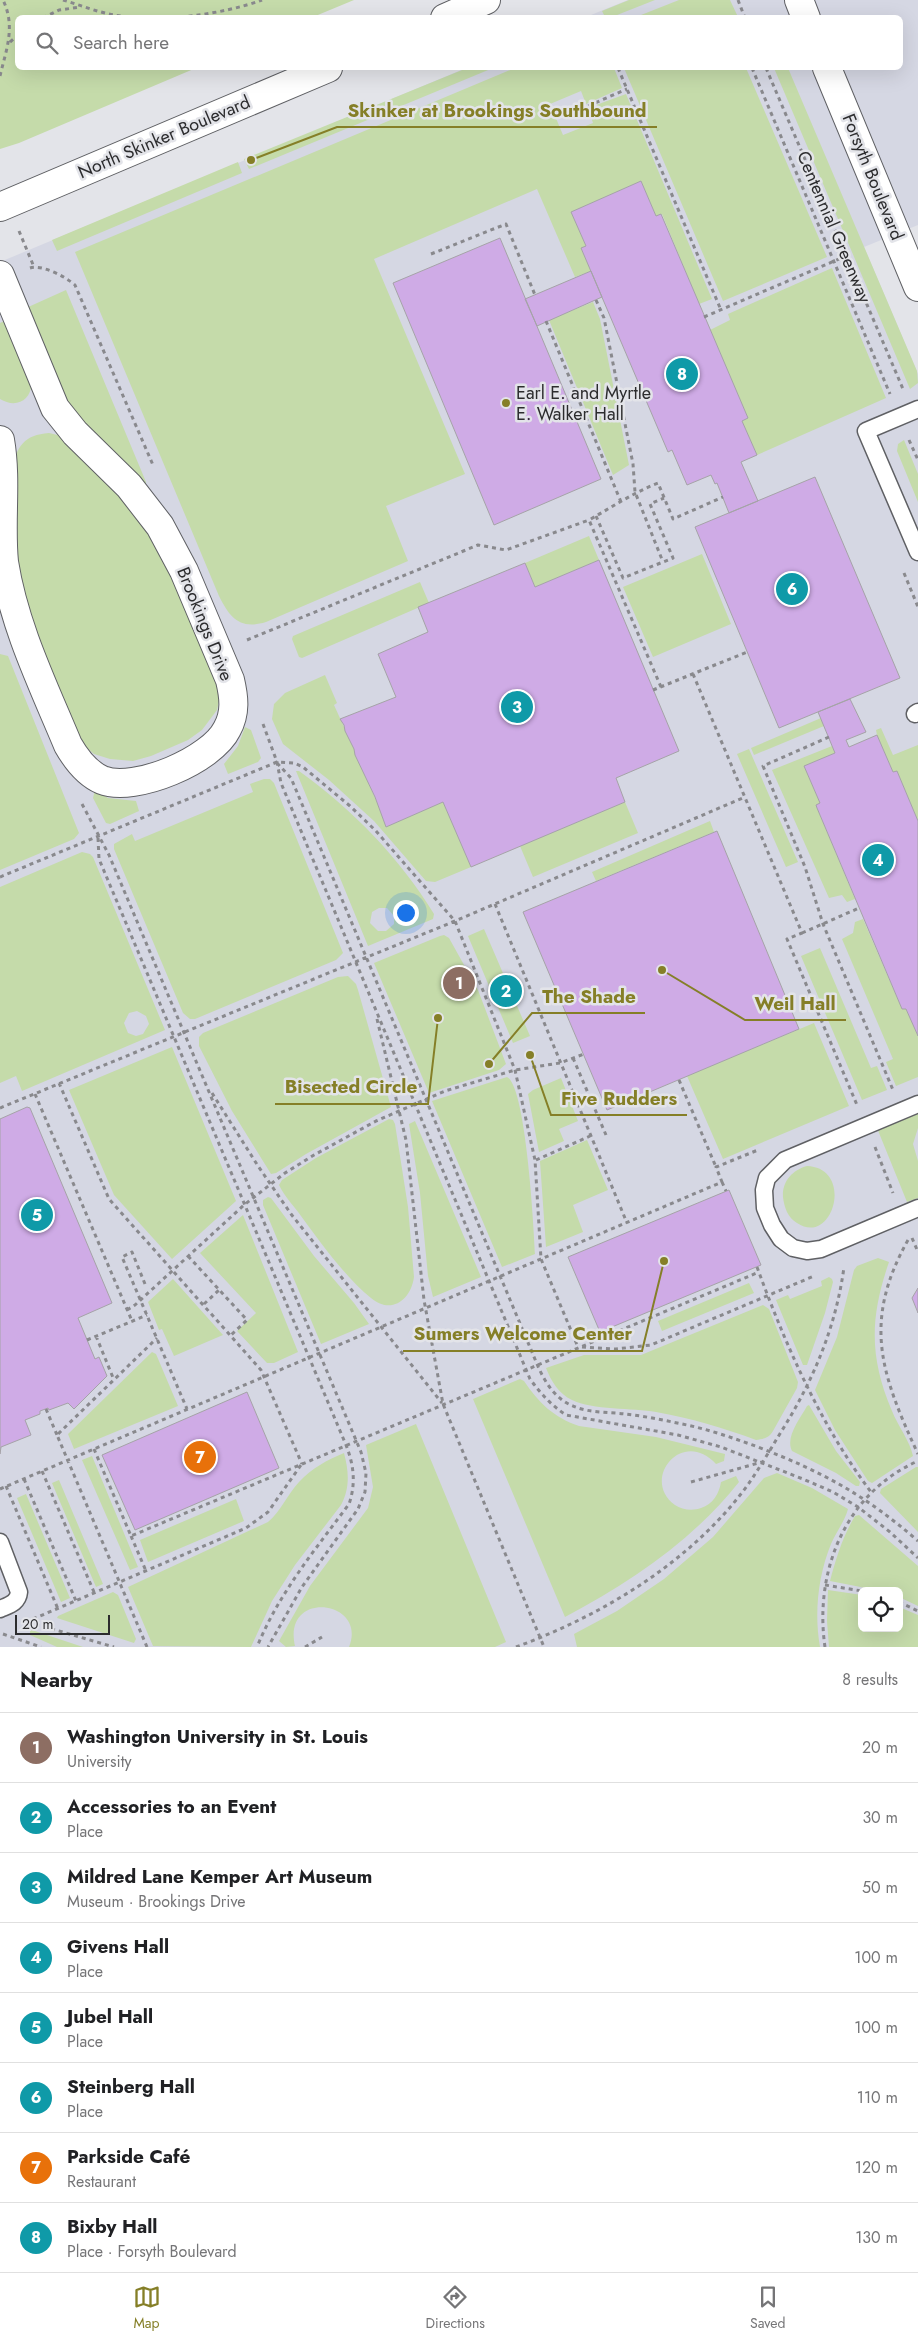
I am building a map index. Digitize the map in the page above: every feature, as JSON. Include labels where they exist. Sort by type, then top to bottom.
[{"type":"street","points":[[452,15],[486,0]]},
{"type":"street","points":[[799,0],[805,15]]},
{"type":"street","name":"North Skinker Boulevard","points":[[0,207],[323,70]]},
{"type":"street","name":"Forsyth Boulevard","points":[[828,70],[918,287]]},
{"type":"street","name":"Brookings Drive","points":[[0,275],[55,408],[75,433],[129,486],[160,526],[184,571],[230,680],[234,699],[233,715],[227,729],[220,741],[194,759],[148,779],[121,784],[102,780],[90,773],[77,761],[21,632],[11,599],[4,560],[1,523],[2,454],[0,440]]},
{"type":"lane","points":[[918,409],[866,431],[918,552]]},
{"type":"lane","points":[[918,1104],[785,1160],[767,1178],[764,1190],[765,1208],[772,1225],[781,1239],[793,1248],[807,1251],[821,1248],[918,1208]]},
{"type":"lane","points":[[0,1542],[19,1592],[19,1597],[14,1603],[0,1610]]},
{"type":"path","points":[[0,76],[10,42],[6,6],[3,0]]},
{"type":"path","points":[[63,0],[114,15]]},
{"type":"path","points":[[192,15],[211,13],[262,0]]},
{"type":"path","points":[[738,0],[744,15]]},
{"type":"path","points":[[49,15],[59,10],[83,7]]},
{"type":"path","points":[[10,42],[15,38]]},
{"type":"path","points":[[619,70],[720,310]]},
{"type":"path","name":"Centennial Greenway","points":[[753,70],[891,396]]},
{"type":"path","name":"Centennial Greenway","points":[[767,70],[904,391]]},
{"type":"path","points":[[581,109],[627,89]]},
{"type":"path","points":[[431,254],[506,224],[535,294]]},
{"type":"path","points":[[30,256],[34,267],[66,277],[75,285],[154,468]]},
{"type":"path","points":[[704,317],[846,256]]},
{"type":"path","points":[[596,300],[604,318],[610,347],[633,464],[635,492],[663,562]]},
{"type":"path","points":[[546,321],[621,502]]},
{"type":"path","points":[[908,437],[918,460]]},
{"type":"path","points":[[244,642],[478,545],[506,550],[588,520],[635,492],[658,482],[673,519],[723,497]]},
{"type":"path","points":[[596,516],[622,578],[673,558],[650,504],[664,498]]},
{"type":"path","points":[[588,520],[661,687]]},
{"type":"path","points":[[653,690],[747,652]]},
{"type":"path","points":[[693,674],[802,932]]},
{"type":"path","points":[[829,737],[763,766],[804,867],[823,924],[894,1092]]},
{"type":"path","points":[[277,762],[291,778],[537,1364],[552,1390],[573,1407],[685,1424],[727,1436],[816,1470],[865,1499],[918,1541]]},
{"type":"path","points":[[277,762],[281,783],[355,961],[526,1368],[541,1393],[552,1406],[566,1416],[678,1435],[721,1447],[833,1492],[858,1507],[890,1532],[918,1558]]},
{"type":"path","points":[[0,878],[277,762],[294,763],[303,767],[350,806],[375,830],[455,921],[515,1070],[535,1160],[541,1259],[578,1347]]},
{"type":"path","points":[[0,1108],[455,921],[745,797]]},
{"type":"path","points":[[98,837],[110,855],[207,1084],[356,1441],[366,1473],[365,1492],[358,1509],[302,1587],[268,1647]]},
{"type":"path","points":[[98,837],[99,859],[346,1446],[353,1467],[352,1494],[349,1504],[295,1576],[271,1617],[257,1647]]},
{"type":"path","points":[[495,904],[627,1223]]},
{"type":"path","points":[[859,908],[787,939],[899,1216]]},
{"type":"path","points":[[375,1008],[406,1140],[426,1308],[443,1404],[544,1647]]},
{"type":"path","points":[[127,1310],[141,1300],[244,1205],[270,1184],[314,1154],[415,1103],[468,1083],[515,1070],[560,1063],[584,1054]]},
{"type":"path","points":[[573,1058],[606,1135]]},
{"type":"path","points":[[679,1080],[726,1191]]},
{"type":"path","points":[[59,1083],[109,1199],[204,1304],[265,1376],[302,1464]]},
{"type":"path","points":[[207,1084],[270,1184],[320,1252],[383,1327],[443,1404]]},
{"type":"path","points":[[35,1094],[132,1321]]},
{"type":"path","points":[[535,1160],[590,1136]]},
{"type":"path","points":[[716,1167],[724,1164]]},
{"type":"path","points":[[0,1489],[722,1182]]},
{"type":"path","points":[[902,1239],[911,1235]]},
{"type":"path","points":[[911,1235],[918,1252]]},
{"type":"path","points":[[911,1235],[896,1263],[888,1284],[881,1321],[880,1343],[890,1390],[918,1454]]},
{"type":"path","points":[[145,1284],[132,1252],[122,1256],[187,1409]]},
{"type":"path","points":[[188,1256],[247,1320],[231,1335]]},
{"type":"path","points":[[516,1647],[540,1638],[604,1607],[675,1559],[720,1517],[746,1487],[807,1387],[826,1344],[842,1285],[844,1264],[836,1267]]},
{"type":"path","points":[[757,1266],[807,1387],[841,1450],[871,1492]]},
{"type":"path","points":[[131,1536],[526,1368],[759,1272]]},
{"type":"path","points":[[578,1347],[616,1349],[651,1345],[819,1274]]},
{"type":"path","points":[[204,1304],[219,1290]]},
{"type":"path","points":[[88,1340],[147,1314]]},
{"type":"path","points":[[96,1336],[114,1380]]},
{"type":"path","points":[[57,1435],[157,1338]]},
{"type":"path","points":[[46,1409],[147,1647]]},
{"type":"path","points":[[94,1449],[146,1571]]},
{"type":"path","points":[[825,1647],[822,1623],[824,1584],[837,1542],[847,1522],[871,1492],[898,1472],[918,1461]]},
{"type":"path","points":[[691,1482],[762,1462]]},
{"type":"path","points":[[19,1626],[256,1522],[268,1512],[302,1464]]},
{"type":"path","points":[[42,1471],[94,1593]]},
{"type":"path","points":[[24,1479],[76,1601]]},
{"type":"path","points":[[6,1486],[58,1608]]},
{"type":"path","points":[[824,1584],[858,1590]]},
{"type":"path","points":[[903,1604],[918,1611]]},
{"type":"path","points":[[28,1622],[114,1647]]},
{"type":"path","points":[[0,1633],[10,1629]]},
{"type":"path","points":[[0,1633],[40,1647]]},
{"type":"path","points":[[305,1647],[322,1637]]},
{"type":"shaded area","points":[[628,0],[918,0],[918,225],[864,247],[918,374],[918,1647],[0,1647],[0,262],[461,70],[903,70],[903,15],[591,15]]},
{"type":"green space","points":[[0,0],[354,0],[318,15],[15,15],[15,70],[191,70],[19,143],[0,149]]},
{"type":"green space","points":[[629,0],[655,0],[617,15],[604,15],[602,11]]},
{"type":"green space","points":[[679,0],[730,0],[737,15],[641,15]]},
{"type":"green space","points":[[462,70],[488,70],[249,169],[244,159]]},
{"type":"green space","points":[[510,70],[615,70],[622,88],[586,104],[581,91],[550,104],[563,135],[593,123],[588,108],[626,94],[712,299],[699,304],[662,214],[656,216],[641,181],[572,212],[586,246],[581,248],[591,271],[575,277],[537,189],[374,259],[465,474],[386,506],[408,561],[266,622],[249,624],[243,623],[232,616],[219,596],[75,252]]},
{"type":"green space","points":[[625,70],[747,70],[827,257],[723,301]]},
{"type":"green space","points":[[775,70],[789,70],[917,371],[918,383],[910,389]]},
{"type":"green space","points":[[238,162],[242,173],[57,251],[52,240]]},
{"type":"green space","points":[[832,268],[886,398],[757,455],[742,421],[748,418],[710,330],[730,320],[728,314]]},
{"type":"green space","points":[[66,290],[146,482],[146,486],[73,416],[26,308]]},
{"type":"green space","points":[[593,302],[600,319],[629,465],[613,475],[549,320]]},
{"type":"green space","points":[[6,320],[31,381],[31,388],[26,398],[17,403],[6,402],[0,399],[0,323]]},
{"type":"green space","points":[[49,433],[66,437],[108,477],[155,537],[216,671],[220,696],[217,710],[202,730],[188,740],[151,756],[133,761],[110,759],[94,754],[81,743],[29,623],[16,573],[12,469],[16,454],[23,443],[33,436]]},
{"type":"green space","points":[[904,440],[918,474],[918,502],[897,451],[898,444]]},
{"type":"green space","points":[[589,536],[599,560],[535,587],[525,563]]},
{"type":"green space","points":[[702,554],[731,624],[653,657],[623,587]]},
{"type":"green space","points":[[420,582],[429,603],[302,658],[299,657],[292,639],[293,636]]},
{"type":"green space","points":[[0,654],[8,656],[79,833],[74,839],[0,870]]},
{"type":"green space","points":[[325,675],[337,703],[334,705],[386,827],[443,802],[471,867],[435,882],[426,881],[374,821],[329,780],[283,744],[272,719],[274,704],[285,693]]},
{"type":"green space","points":[[821,718],[824,726],[754,755],[751,748]]},
{"type":"green space","points":[[245,727],[251,730],[261,758],[258,762],[228,774],[224,764],[238,746]]},
{"type":"green space","points":[[881,728],[893,755],[918,745],[918,821],[897,771],[893,772],[877,735],[876,730]]},
{"type":"green space","points":[[832,746],[835,753],[804,766],[820,803],[816,805],[817,808],[855,899],[847,902],[842,895],[829,898],[772,770]]},
{"type":"green space","points":[[749,749],[798,862],[786,867],[737,754]]},
{"type":"green space","points":[[296,771],[299,771],[338,801],[374,836],[406,873],[434,914],[433,919],[368,946]],"holes":[[[379,908],[387,908],[394,916],[394,924],[386,931],[378,931],[370,923],[372,912]]]},
{"type":"green space","points":[[270,779],[274,783],[343,953],[336,960],[195,1019],[190,1019],[183,1013],[114,849],[114,844],[132,834],[135,841],[253,792],[250,784]]},
{"type":"green space","points":[[95,790],[108,798],[136,801],[139,811],[110,824],[106,823],[93,798]]},
{"type":"green space","points":[[625,802],[638,833],[533,877],[520,846]]},
{"type":"green space","points":[[710,821],[714,832],[596,881],[592,872]]},
{"type":"green space","points":[[82,852],[90,854],[93,857],[165,1030],[22,1091],[16,1076],[0,1083],[0,887]],"holes":[[[137,1011],[146,1016],[149,1024],[143,1034],[136,1036],[128,1033],[124,1023],[129,1013]]]},
{"type":"green space","points":[[863,919],[902,1009],[906,1009],[918,1036],[918,1077],[896,1086],[886,1062],[893,1059],[842,939],[853,933],[855,922]]},
{"type":"green space","points":[[484,929],[530,1036],[513,1043],[468,936]]},
{"type":"green space","points":[[444,935],[449,938],[478,990],[506,1064],[499,1070],[429,1093],[374,963]]},
{"type":"green space","points":[[820,948],[871,1068],[877,1066],[887,1090],[862,1100],[801,956]]},
{"type":"green space","points":[[348,976],[356,984],[358,990],[391,1107],[306,1154],[276,1173],[271,1174],[232,1111],[199,1046],[199,1037],[203,1033],[338,977]]},
{"type":"green space","points":[[814,1023],[849,1106],[723,1159],[687,1076]]},
{"type":"green space","points":[[172,1047],[236,1201],[172,1259],[114,1195],[69,1090]]},
{"type":"green space","points":[[507,1077],[514,1086],[524,1130],[531,1189],[535,1254],[502,1267],[432,1101]]},
{"type":"green space","points":[[561,1078],[578,1121],[559,1129],[564,1141],[539,1152],[528,1094]]},
{"type":"green space","points":[[918,1111],[918,1128],[913,1144],[918,1161],[918,1198],[907,1202],[877,1128]]},
{"type":"green space","points":[[389,1119],[393,1120],[395,1124],[408,1207],[414,1277],[409,1292],[404,1298],[393,1305],[378,1303],[362,1290],[343,1270],[286,1197],[279,1185],[282,1180],[316,1158]]},
{"type":"green space","points":[[415,1121],[481,1277],[433,1297],[428,1276],[420,1193],[409,1124]]},
{"type":"green space","points":[[587,1140],[608,1190],[573,1205],[583,1232],[546,1247],[540,1161]]},
{"type":"green space","points":[[807,1166],[822,1170],[831,1179],[834,1191],[834,1204],[829,1216],[821,1224],[810,1228],[797,1223],[791,1218],[785,1208],[783,1197],[784,1186],[789,1177],[797,1170]]},
{"type":"green space","points":[[268,1197],[271,1198],[314,1256],[354,1303],[369,1324],[321,1344],[263,1205],[263,1200]]},
{"type":"green space","points":[[243,1215],[298,1352],[274,1363],[267,1363],[237,1331],[256,1313],[200,1253]]},
{"type":"green space","points":[[878,1258],[889,1262],[878,1301],[876,1319],[876,1355],[879,1373],[884,1391],[913,1456],[872,1483],[868,1481],[835,1430],[815,1390],[837,1337],[854,1270],[857,1266]]},
{"type":"green space","points":[[829,1277],[833,1282],[825,1313],[807,1365],[803,1365],[776,1300],[788,1295],[790,1299],[822,1286],[821,1281]]},
{"type":"green space","points":[[173,1279],[223,1335],[174,1356],[162,1329],[159,1330],[148,1302]]},
{"type":"green space","points":[[749,1283],[754,1293],[662,1331],[658,1321]]},
{"type":"green space","points":[[763,1305],[769,1309],[798,1382],[797,1388],[773,1431],[764,1439],[756,1440],[732,1431],[669,1414],[590,1406],[580,1403],[559,1391],[546,1368],[584,1355],[641,1355]]},
{"type":"green space","points":[[152,1352],[156,1354],[178,1406],[74,1449],[68,1434]]},
{"type":"green space","points":[[520,1379],[554,1414],[579,1426],[656,1437],[725,1454],[724,1461],[716,1464],[703,1454],[690,1451],[679,1454],[670,1461],[664,1471],[662,1483],[665,1495],[678,1507],[688,1510],[701,1508],[715,1498],[721,1482],[736,1476],[739,1482],[721,1503],[681,1541],[637,1574],[565,1617],[473,1399]]},
{"type":"green space","points":[[809,1405],[836,1451],[860,1482],[859,1486],[792,1451],[790,1440],[792,1434],[797,1422]]},
{"type":"green space","points":[[416,1424],[506,1642],[495,1647],[349,1647],[352,1631],[347,1619],[337,1611],[324,1608],[311,1609],[301,1616],[294,1628],[295,1646],[286,1647],[279,1641],[310,1586],[368,1508],[373,1487],[366,1445]]},
{"type":"green space","points":[[344,1453],[348,1480],[344,1499],[295,1565],[272,1601],[251,1647],[153,1646],[128,1587],[268,1522],[304,1477],[320,1465]]},
{"type":"green space","points":[[92,1456],[138,1567],[130,1570],[82,1460]]},
{"type":"green space","points":[[918,1467],[918,1532],[880,1493],[881,1489]]},
{"type":"green space","points":[[777,1473],[812,1488],[848,1509],[831,1544],[820,1582],[817,1621],[820,1647],[577,1647],[574,1634],[617,1611],[664,1579],[713,1537],[764,1478]]},
{"type":"green space","points":[[59,1480],[103,1584],[96,1587],[52,1483]]},
{"type":"green space","points":[[26,1494],[70,1598],[61,1602],[17,1498]]},
{"type":"green space","points":[[236,1499],[244,1521],[148,1562],[140,1540]]},
{"type":"green space","points":[[859,1515],[918,1566],[918,1606],[903,1599],[903,1587],[861,1587],[830,1581],[837,1556],[855,1516]]},
{"type":"green space","points":[[828,1590],[858,1594],[858,1632],[903,1632],[903,1609],[918,1615],[918,1647],[829,1647],[827,1621]]},
{"type":"green space","points":[[113,1592],[118,1595],[136,1639],[134,1643],[57,1618],[58,1616]]},
{"type":"green space","points":[[30,1630],[83,1647],[57,1647],[30,1635]]},
{"type":"building","points":[[641,181],[656,216],[661,214],[748,418],[742,421],[757,455],[741,462],[758,501],[729,513],[717,483],[715,484],[711,475],[687,485],[672,450],[668,452],[581,248],[586,246],[571,212]]},
{"type":"building","name":"Earl E. and Myrtle E. Walker Hall","points":[[500,238],[601,479],[494,525],[393,283]]},
{"type":"building","points":[[591,271],[602,297],[537,326],[525,299]]},
{"type":"building","points":[[815,477],[900,678],[779,728],[695,527]]},
{"type":"building","points":[[599,560],[679,751],[616,778],[625,802],[471,867],[443,802],[386,827],[375,797],[340,719],[396,697],[378,654],[428,632],[418,607],[525,563],[535,587]]},
{"type":"building","points":[[850,699],[866,732],[846,740],[849,747],[877,735],[893,772],[897,771],[918,821],[918,1036],[906,1009],[902,1009],[817,808],[816,805],[820,803],[804,766],[835,753],[818,712]]},
{"type":"building","points":[[717,831],[799,1029],[607,1110],[523,912]]},
{"type":"building","points":[[27,1107],[30,1108],[112,1303],[78,1318],[95,1359],[99,1357],[107,1376],[74,1409],[68,1403],[49,1410],[48,1408],[40,1411],[40,1414],[25,1420],[31,1435],[1,1447],[0,1454],[0,1119]]},
{"type":"building","points":[[729,1190],[761,1265],[600,1332],[568,1257]]},
{"type":"building","points":[[918,1288],[918,1313],[912,1298]]},
{"type":"building","points":[[247,1392],[279,1468],[135,1530],[102,1455]]},
{"type":"place","name":"Skinker at Brookings Southbound","points":[[251,160]]},
{"type":"place","name":"Bixby Hall","points":[[682,374]]},
{"type":"place","name":"Earl E. and Myrtle E. Walker Hall","points":[[506,403]]},
{"type":"place","name":"Steinberg Hall","points":[[792,589]]},
{"type":"place","name":"Mildred Lane Kemper Art Museum","points":[[517,707]]},
{"type":"place","name":"Givens Hall","points":[[878,860]]},
{"type":"place","name":"Weil Hall","points":[[662,970]]},
{"type":"place","name":"Washington University in St. Louis","points":[[459,983]]},
{"type":"place","name":"Accessories to an Event","points":[[506,991]]},
{"type":"place","name":"Bisected Circle","points":[[438,1018]]},
{"type":"place","name":"Five Rudders","points":[[530,1055]]},
{"type":"place","name":"The Shade","points":[[489,1064]]},
{"type":"place","name":"Jubel Hall","points":[[37,1215]]},
{"type":"place","name":"Sumers Welcome Center","points":[[664,1261]]},
{"type":"place","name":"Parkside Café","points":[[200,1457]]}]
